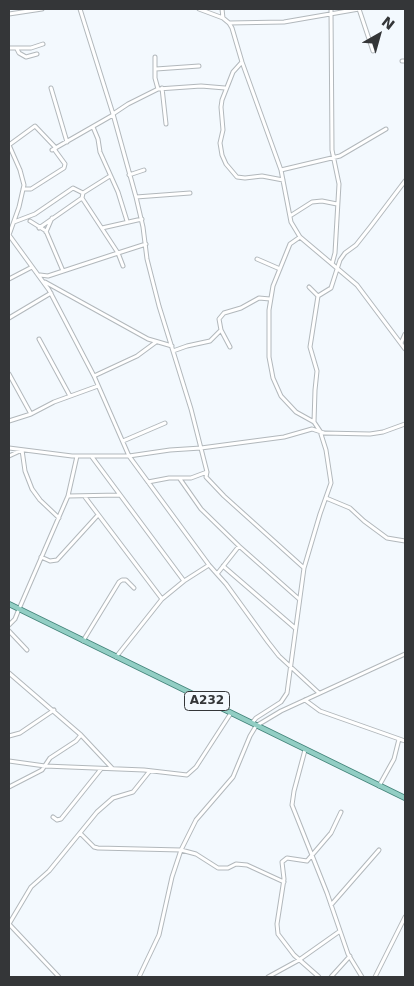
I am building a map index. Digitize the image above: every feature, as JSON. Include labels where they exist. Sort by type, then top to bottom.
[{"type":"main road","name":"A232","points":[[9,604],[405,798]]},
{"type":"street","points":[[9,14],[42,9]]},
{"type":"street","points":[[80,9],[113,115],[142,219],[147,259],[191,408],[207,472],[206,477],[212,485],[304,568]]},
{"type":"street","points":[[199,9],[223,18],[229,23],[281,170],[291,222],[300,237],[361,290],[405,349]]},
{"type":"street","points":[[222,9],[223,18]]},
{"type":"street","points":[[229,23],[284,22],[331,11],[359,9],[373,51]]},
{"type":"street","points":[[331,11],[332,150],[339,184],[335,253],[332,264]]},
{"type":"street","points":[[9,48],[31,48],[43,44]]},
{"type":"street","points":[[16,48],[19,53],[26,57],[37,54]]},
{"type":"street","points":[[155,57],[156,69],[154,78],[158,88]]},
{"type":"street","points":[[242,62],[237,66],[225,88],[220,107],[223,127],[220,144],[222,155],[226,164],[237,176],[262,176],[283,180]]},
{"type":"street","points":[[156,69],[199,66]]},
{"type":"street","points":[[54,149],[158,88],[201,86],[225,88]]},
{"type":"street","points":[[52,88],[67,142]]},
{"type":"street","points":[[162,88],[166,124]]},
{"type":"street","points":[[23,188],[31,189],[64,168],[65,164],[35,126],[9,145],[23,179],[23,188],[9,235],[40,275],[51,293],[94,376],[129,456],[268,642],[319,693]]},
{"type":"street","points":[[93,127],[98,139],[100,152],[118,192],[127,221]]},
{"type":"street","points":[[281,170],[334,158],[352,150],[386,129]]},
{"type":"street","points":[[129,174],[144,170]]},
{"type":"street","points":[[39,228],[82,198],[84,193],[110,176]]},
{"type":"street","points":[[318,296],[332,288],[337,269],[345,253],[356,245],[372,226],[405,181]]},
{"type":"street","points":[[14,222],[35,214],[74,188],[84,193]]},
{"type":"street","points":[[136,197],[190,193]]},
{"type":"street","points":[[82,198],[118,253],[123,266]]},
{"type":"street","points":[[290,216],[312,202],[322,201],[337,204]]},
{"type":"street","points":[[46,232],[52,218]]},
{"type":"street","points":[[102,228],[142,219]]},
{"type":"street","points":[[30,221],[46,232],[63,270]]},
{"type":"street","points":[[139,977],[158,935],[172,877],[181,850],[196,820],[233,777],[256,718],[284,699],[287,693],[304,568],[331,483],[326,450],[320,431],[314,422],[298,414],[289,406],[275,386],[269,357],[270,298],[273,286],[290,244],[300,237]]},
{"type":"street","points":[[40,275],[48,276],[146,244]]},
{"type":"street","points":[[257,259],[280,269]]},
{"type":"street","points":[[9,279],[32,267]]},
{"type":"street","points":[[44,281],[156,342],[172,346]]},
{"type":"street","points":[[309,287],[318,296]]},
{"type":"street","points":[[9,318],[51,293]]},
{"type":"street","points":[[314,422],[314,390],[317,372],[310,346],[318,296]]},
{"type":"street","points":[[230,347],[221,330],[219,319],[221,315],[245,306],[259,298],[270,298]]},
{"type":"street","points":[[173,351],[210,341],[221,330]]},
{"type":"street","points":[[401,343],[405,334]]},
{"type":"street","points":[[39,339],[70,396]]},
{"type":"street","points":[[94,376],[137,356],[156,342]]},
{"type":"street","points":[[9,374],[31,414]]},
{"type":"street","points":[[9,421],[31,414],[54,402],[98,386]]},
{"type":"street","points":[[123,441],[165,423]]},
{"type":"street","points":[[9,448],[92,457],[129,456],[284,437],[312,429],[324,433],[370,434],[384,432],[405,424]]},
{"type":"street","points":[[9,456],[22,450]]},
{"type":"street","points":[[22,450],[25,472],[32,489],[58,518]]},
{"type":"street","points":[[9,625],[15,619],[68,496],[77,456]]},
{"type":"street","points":[[92,457],[184,582]]},
{"type":"street","points":[[148,482],[170,478],[191,478],[207,472]]},
{"type":"street","points":[[180,478],[201,509],[239,546],[299,599]]},
{"type":"street","points":[[68,496],[120,495]]},
{"type":"street","points":[[85,497],[162,599]]},
{"type":"street","points":[[326,498],[350,508],[387,538],[405,541]]},
{"type":"street","points":[[41,557],[50,561],[57,560],[98,515]]},
{"type":"street","points":[[216,574],[239,546]]},
{"type":"street","points":[[116,657],[162,599],[209,565]]},
{"type":"street","points":[[223,566],[295,628]]},
{"type":"street","points":[[83,641],[119,582],[126,580],[134,588]]},
{"type":"street","points":[[9,631],[27,650]]},
{"type":"street","points":[[254,724],[405,654]]},
{"type":"street","points":[[9,673],[81,735],[112,769]]},
{"type":"street","points":[[305,700],[320,711],[405,741]]},
{"type":"street","points":[[9,736],[20,733],[54,710]]},
{"type":"street","points":[[9,761],[45,766],[187,775],[192,772],[231,713]]},
{"type":"street","points":[[9,786],[42,770],[50,758],[76,741],[81,735]]},
{"type":"street","points":[[379,786],[394,759],[399,739]]},
{"type":"street","points":[[305,750],[294,790],[292,805],[350,956],[362,977]]},
{"type":"street","points":[[53,817],[57,820],[60,819],[102,769]]},
{"type":"street","points":[[58,977],[9,924],[30,887],[49,871],[106,802],[133,792],[149,772]]},
{"type":"street","points":[[319,977],[299,960],[280,939],[278,934],[277,924],[284,882],[284,860],[287,858],[307,861],[331,833],[341,812]]},
{"type":"street","points":[[80,833],[94,847],[98,848],[181,850],[196,854],[218,868],[228,868],[236,864],[247,864],[284,882]]},
{"type":"street","points":[[331,905],[379,850]]},
{"type":"street","points":[[375,977],[405,918]]},
{"type":"street","points":[[268,977],[299,960],[340,931]]},
{"type":"street","points":[[331,977],[350,956]]}]
